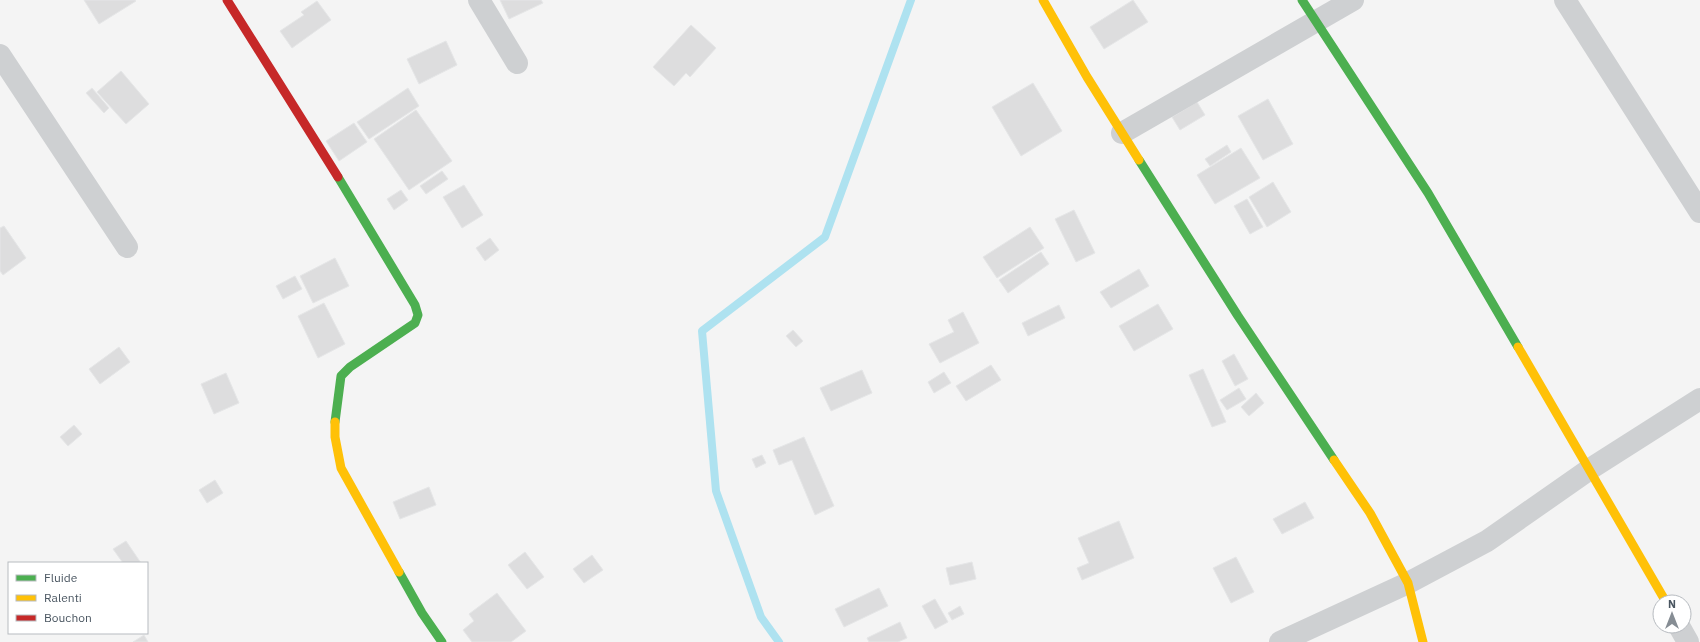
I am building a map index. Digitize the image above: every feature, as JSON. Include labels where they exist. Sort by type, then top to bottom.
[{"type":"street","points":[[227,0],[297,110],[415,305],[418,314],[415,323],[350,367],[341,376],[335,415],[335,437],[341,468],[422,613],[442,642]]},
{"type":"street","points":[[478,0],[517,63]]},
{"type":"street","points":[[1043,0],[1122,133],[1238,316],[1370,513],[1408,583],[1423,642]]},
{"type":"street","points":[[1302,0],[1428,193],[1661,594]]},
{"type":"street","points":[[1122,133],[1353,0]]},
{"type":"street","points":[[1565,0],[1700,212]]},
{"type":"street","points":[[0,55],[127,247]]},
{"type":"street","points":[[1280,642],[1408,583],[1486,541],[1590,469],[1700,399]]},
{"type":"building","points":[[84,0],[135,0],[136,1],[99,24]]},
{"type":"building","points":[[500,0],[541,0],[543,3],[509,19]]},
{"type":"building","points":[[1133,0],[1148,22],[1104,49],[1090,27]]},
{"type":"building","points":[[317,1],[331,20],[292,48],[280,31],[304,15],[301,12]]},
{"type":"building","points":[[691,25],[716,48],[690,77],[686,73],[674,86],[653,67]]},
{"type":"building","points":[[446,41],[457,65],[419,84],[407,59]]},
{"type":"building","points":[[121,71],[149,104],[126,124],[97,92]]},
{"type":"building","points":[[1033,83],[1062,131],[1021,156],[992,107]]},
{"type":"building","points":[[92,88],[109,108],[104,113],[86,93]]},
{"type":"building","points":[[408,88],[419,106],[369,139],[357,122]]},
{"type":"building","points":[[1268,99],[1293,144],[1263,160],[1238,116]]},
{"type":"building","points":[[1197,102],[1205,115],[1180,130],[1172,117]]},
{"type":"building","points":[[416,110],[452,161],[409,190],[374,139]]},
{"type":"building","points":[[354,123],[367,142],[339,161],[326,141]]},
{"type":"building","points":[[1227,145],[1231,152],[1210,166],[1205,159]]},
{"type":"building","points":[[1241,148],[1260,178],[1215,204],[1197,175]]},
{"type":"building","points":[[442,171],[448,179],[426,194],[420,186]]},
{"type":"building","points":[[1273,182],[1291,212],[1267,227],[1249,197]]},
{"type":"building","points":[[464,185],[483,215],[462,228],[443,197]]},
{"type":"building","points":[[401,190],[408,200],[394,210],[387,199]]},
{"type":"building","points":[[1247,199],[1263,227],[1250,234],[1234,206]]},
{"type":"building","points":[[1074,210],[1095,253],[1076,262],[1055,219]]},
{"type":"building","points":[[4,226],[26,258],[3,275],[0,271],[0,228]]},
{"type":"building","points":[[1030,227],[1044,248],[997,278],[983,257]]},
{"type":"building","points":[[490,238],[499,250],[485,261],[476,248]]},
{"type":"building","points":[[1041,252],[1049,264],[1008,293],[999,280]]},
{"type":"building","points":[[335,258],[349,286],[313,303],[300,276]]},
{"type":"building","points":[[1139,269],[1149,286],[1111,308],[1100,292]]},
{"type":"building","points":[[295,276],[302,289],[283,299],[276,286]]},
{"type":"building","points":[[324,303],[345,344],[318,358],[298,316]]},
{"type":"building","points":[[1158,304],[1173,329],[1134,351],[1119,326]]},
{"type":"building","points":[[1059,305],[1065,318],[1028,336],[1022,323]]},
{"type":"building","points":[[963,312],[979,343],[940,363],[929,344],[954,332],[948,320]]},
{"type":"building","points":[[793,330],[803,341],[796,347],[786,336]]},
{"type":"building","points":[[119,347],[130,362],[100,384],[89,369]]},
{"type":"building","points":[[1234,354],[1248,379],[1235,386],[1222,361]]},
{"type":"building","points":[[991,365],[1001,380],[966,401],[956,386]]},
{"type":"building","points":[[1203,369],[1226,422],[1212,427],[1189,375]]},
{"type":"building","points":[[862,370],[872,393],[831,411],[820,388]]},
{"type":"building","points":[[944,372],[951,383],[934,393],[928,382]]},
{"type":"building","points":[[226,373],[239,403],[214,414],[201,384]]},
{"type":"building","points":[[1239,388],[1246,399],[1227,410],[1220,400]]},
{"type":"building","points":[[1256,393],[1264,403],[1249,416],[1241,407]]},
{"type":"building","points":[[74,425],[82,434],[68,446],[60,437]]},
{"type":"building","points":[[804,437],[834,506],[815,515],[792,460],[779,465],[773,450]]},
{"type":"building","points":[[762,455],[766,463],[756,468],[752,459]]},
{"type":"building","points":[[215,480],[223,493],[207,503],[199,490]]},
{"type":"building","points":[[429,487],[436,505],[400,519],[393,502]]},
{"type":"building","points":[[1305,502],[1314,518],[1282,534],[1273,519]]},
{"type":"building","points":[[1119,521],[1134,558],[1082,580],[1077,568],[1089,563],[1078,538]]},
{"type":"building","points":[[126,541],[140,562],[122,562],[113,549]]},
{"type":"building","points":[[525,552],[544,577],[527,589],[508,565]]},
{"type":"building","points":[[592,555],[603,570],[584,583],[573,569]]},
{"type":"building","points":[[1236,557],[1254,592],[1231,603],[1213,568]]},
{"type":"building","points":[[972,562],[976,579],[950,585],[946,568]]},
{"type":"building","points":[[879,588],[888,606],[844,627],[835,609]]},
{"type":"building","points":[[497,593],[526,631],[511,642],[472,642],[463,630],[474,621],[469,614]]},
{"type":"building","points":[[935,599],[948,622],[935,629],[922,606]]},
{"type":"building","points":[[960,606],[964,614],[952,620],[948,613]]},
{"type":"building","points":[[900,622],[907,638],[898,642],[869,642],[867,638]]},
{"type":"building","points":[[144,635],[148,642],[133,642]]},
{"type":"waterway","points":[[779,642],[761,617],[716,491],[702,331],[825,237],[911,0]]},
{"type":"traffic: fast","points":[[1302,0],[1428,193],[1518,347]]},
{"type":"traffic: fast","points":[[1139,160],[1238,316],[1334,460]]},
{"type":"traffic: fast","points":[[335,422],[341,376],[350,367],[415,323],[418,315],[415,305],[338,177]]},
{"type":"traffic: fast","points":[[399,572],[422,613],[442,642]]},
{"type":"traffic: slow","points":[[1043,0],[1087,77],[1139,160]]},
{"type":"traffic: slow","points":[[1518,347],[1661,594]]},
{"type":"traffic: slow","points":[[335,422],[335,437],[341,468],[399,572]]},
{"type":"traffic: slow","points":[[1334,460],[1370,513],[1408,583],[1423,642]]},
{"type":"traffic: jam","points":[[227,0],[338,177]]}]
